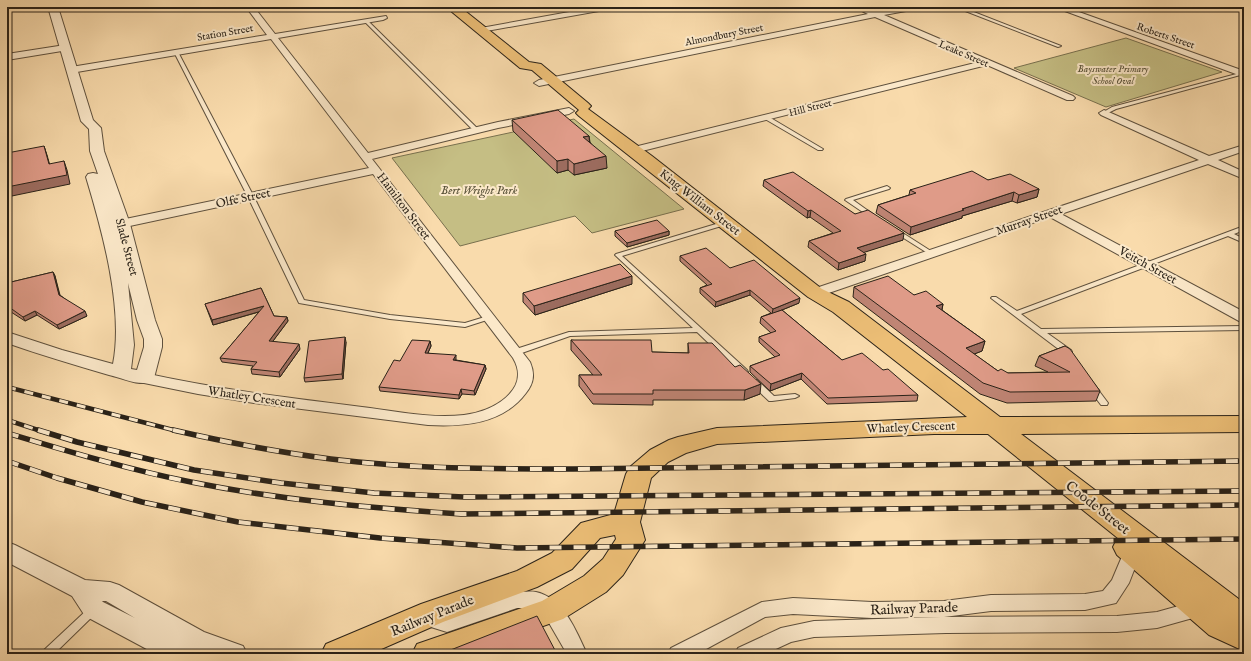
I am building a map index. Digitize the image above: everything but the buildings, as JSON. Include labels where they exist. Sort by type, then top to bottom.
[{"type":"main road","name":"King William Street","points":[[452,7],[525,65],[525,70],[546,82],[577,109],[634,150],[815,293],[841,307],[953,394]]},
{"type":"main road","name":"King William Street","points":[[815,293],[833,316],[982,425]]},
{"type":"main road","name":"Coode Street","points":[[953,394],[982,425],[1220,626],[1244,638]]},
{"type":"main road","name":"Whatley Crescent","points":[[552,610],[595,584],[614,567],[631,540],[626,522],[639,474],[658,456],[678,446],[718,436],[982,425],[1244,424]]},
{"type":"main road","name":"Coode Street","points":[[982,425],[1244,620]]},
{"type":"main road","name":"Railway Parade","points":[[337,654],[424,617],[527,579],[562,561],[591,530],[626,522]]},
{"type":"main road","points":[[428,654],[503,626],[552,610]]},
{"type":"street","name":"Slade Street","points":[[53,7],[87,120],[95,128],[97,152],[116,225],[153,340],[153,347],[144,378]]},
{"type":"street","name":"Hamilton Street","points":[[250,7],[488,318],[525,364],[527,375],[522,390],[512,401],[502,408]]},
{"type":"street","points":[[481,30],[610,7]]},
{"type":"street","name":"Leake Street","points":[[858,7],[1070,98]]},
{"type":"street","name":"Almondbury Street","points":[[546,82],[914,7]]},
{"type":"street","name":"Roberts Street","points":[[1058,7],[1244,74]]},
{"type":"street","name":"Station Street","points":[[71,70],[271,35],[383,18]]},
{"type":"street","points":[[7,57],[65,48]]},
{"type":"street","name":"Hill Street","points":[[634,150],[986,63]]},
{"type":"street","points":[[366,157],[476,130],[577,109]]},
{"type":"street","points":[[1104,112],[1244,176]]},
{"type":"street","name":"Murray Street","points":[[815,293],[1244,148]]},
{"type":"street","name":"Olfe Street","points":[[116,225],[376,170]]},
{"type":"street","name":"Veitch Street","points":[[1051,213],[1244,318]]},
{"type":"street","name":"Slade Street","points":[[116,225],[125,346],[121,372]]},
{"type":"street","name":"Whatley Crescent","points":[[7,337],[55,354],[144,378],[288,403],[437,419],[463,420],[477,418],[502,408]]},
{"type":"street","points":[[7,551],[180,654]]},
{"type":"street","name":"Railway Parade","points":[[678,654],[762,610],[793,606],[872,610],[944,609],[991,603],[1085,602],[1109,598],[1120,583],[1132,552]]},
{"type":"street","points":[[88,599],[110,592],[195,640],[234,654]]},
{"type":"street","points":[[424,617],[447,624],[516,600],[535,600],[552,610],[578,654]]},
{"type":"street","name":"Railway Parade","points":[[745,654],[788,634],[814,629],[1117,624],[1157,620],[1200,608]]},
{"type":"lane","points":[[957,7],[1059,46]]},
{"type":"lane","points":[[366,21],[476,130]]},
{"type":"lane","points":[[176,52],[251,196],[301,302],[390,317],[465,325],[488,318]]},
{"type":"lane","points":[[1104,112],[1244,74]]},
{"type":"lane","points":[[767,118],[820,149]]},
{"type":"lane","points":[[880,221],[848,200],[887,188]]},
{"type":"lane","points":[[726,223],[618,255],[700,330],[772,399],[795,396]]},
{"type":"lane","points":[[1016,314],[1244,228]]},
{"type":"lane","points":[[893,229],[931,253]]},
{"type":"lane","points":[[1229,234],[1244,241]]},
{"type":"lane","points":[[994,298],[1068,351],[1072,358]]},
{"type":"lane","points":[[1040,331],[1244,328]]},
{"type":"lane","points":[[516,352],[569,334],[700,330]]},
{"type":"lane","points":[[1090,384],[1104,404]]},
{"type":"lane","points":[[47,654],[88,599]]},
{"type":"green space","name":"Bayswater Primary School Oval","points":[[1126,38],[1222,72],[1106,107],[1014,68]]},
{"type":"green space","name":"Bert Wright Park","points":[[574,119],[684,209],[592,233],[575,216],[460,246],[392,158]]},
{"type":"railway","points":[[7,387],[174,430]]},
{"type":"railway","points":[[7,420],[41,431]]},
{"type":"railway","points":[[38,430],[77,442],[194,470],[281,483],[374,493],[464,497],[1244,491]]},
{"type":"railway","points":[[174,430],[212,439],[331,459],[391,465],[452,468],[573,469],[1244,461]]},
{"type":"railway","points":[[7,433],[122,466],[224,488],[258,494],[325,502],[461,514],[1244,505]]},
{"type":"railway","points":[[7,461],[57,478],[142,502],[238,522],[380,538],[517,548],[1244,539]]}]
